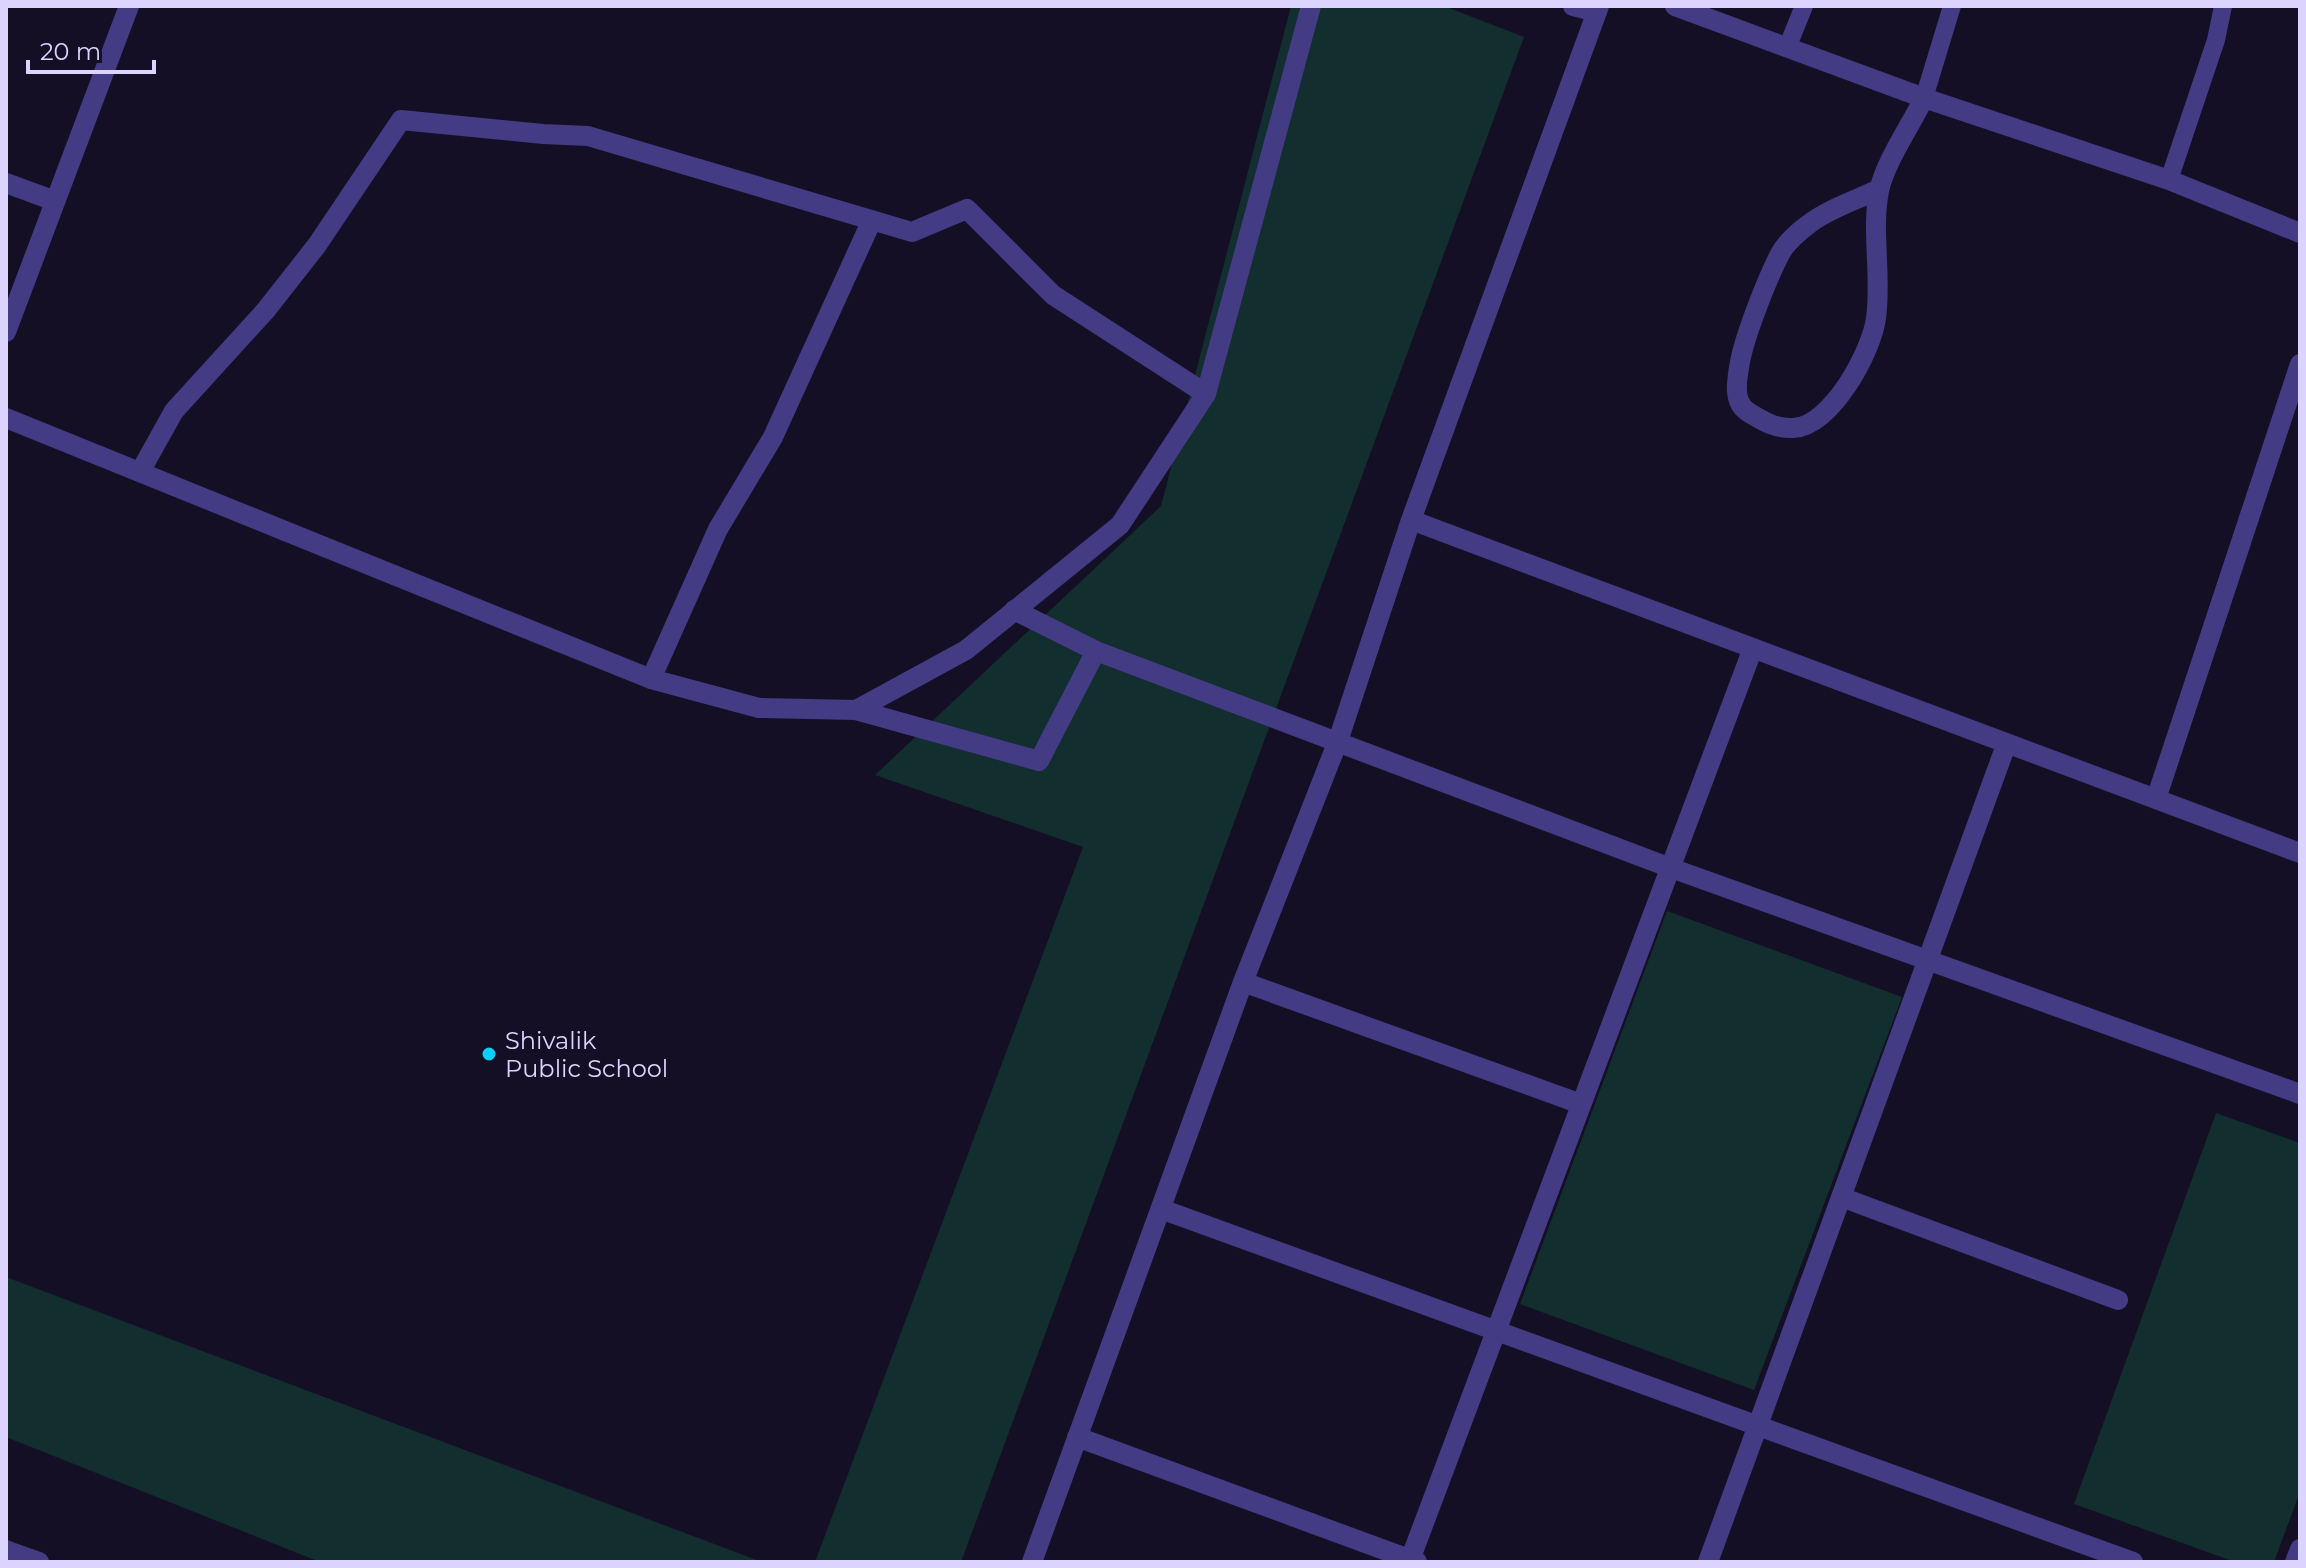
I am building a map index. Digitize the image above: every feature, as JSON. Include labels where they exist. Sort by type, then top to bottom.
[{"type":"street","points":[[6,332],[129,6]]},
{"type":"street","points":[[856,710],[966,650],[1120,525],[1206,394],[1311,6]]},
{"type":"street","points":[[1032,1562],[1243,982],[1338,741],[1411,520],[1598,9],[1573,6]]},
{"type":"street","points":[[1675,6],[1924,98],[2169,180],[2300,233]]},
{"type":"street","points":[[1879,189],[1810,223],[1781,252],[1740,358],[1737,381],[1737,398],[1742,408],[1770,425],[1796,428],[1826,411],[1845,389],[1865,352],[1876,322],[1879,189],[1924,98]]},
{"type":"street","points":[[140,472],[174,411],[266,310],[317,245],[401,120],[588,136],[912,232],[967,209],[1053,295],[1206,394]]},
{"type":"street","points":[[6,183],[55,201]]},
{"type":"street","points":[[651,679],[718,529],[773,437],[872,220]]},
{"type":"street","points":[[2156,799],[2300,364]]},
{"type":"street","points":[[6,418],[651,679],[759,708],[856,710],[1039,761],[1096,651]]},
{"type":"street","points":[[1411,520],[2300,853]]},
{"type":"street","points":[[1014,610],[1096,651],[1671,868],[2300,1094]]},
{"type":"street","points":[[1077,1437],[1413,1561],[1496,1330],[1753,648]]},
{"type":"street","points":[[1708,1562],[2006,745]]},
{"type":"street","points":[[1243,982],[1581,1104]]},
{"type":"street","points":[[1841,1197],[2118,1300]]},
{"type":"street","points":[[1161,1209],[2133,1562]]},
{"type":"street","points":[[2295,1562],[2300,1549]]},
{"type":"street","points":[[12,1555],[39,1562]]},
{"type":"lane","points":[[1787,48],[1804,6]]},
{"type":"lane","points":[[1924,98],[1952,6]]},
{"type":"lane","points":[[2169,180],[2216,40],[2223,6]]},
{"type":"green space","points":[[1291,6],[1444,6],[1524,37],[961,1562],[815,1562],[1083,847],[875,775],[1161,506]]},
{"type":"green space","points":[[1667,911],[1902,997],[1754,1390],[1520,1304]]},
{"type":"green space","points":[[2216,1113],[2300,1143],[2300,1492],[2274,1562],[2235,1562],[2074,1504]]},
{"type":"green space","points":[[6,1277],[762,1562],[320,1562],[6,1437]]},
{"type":"place","name":"Shivalik Public School","points":[[489,1054]]}]
